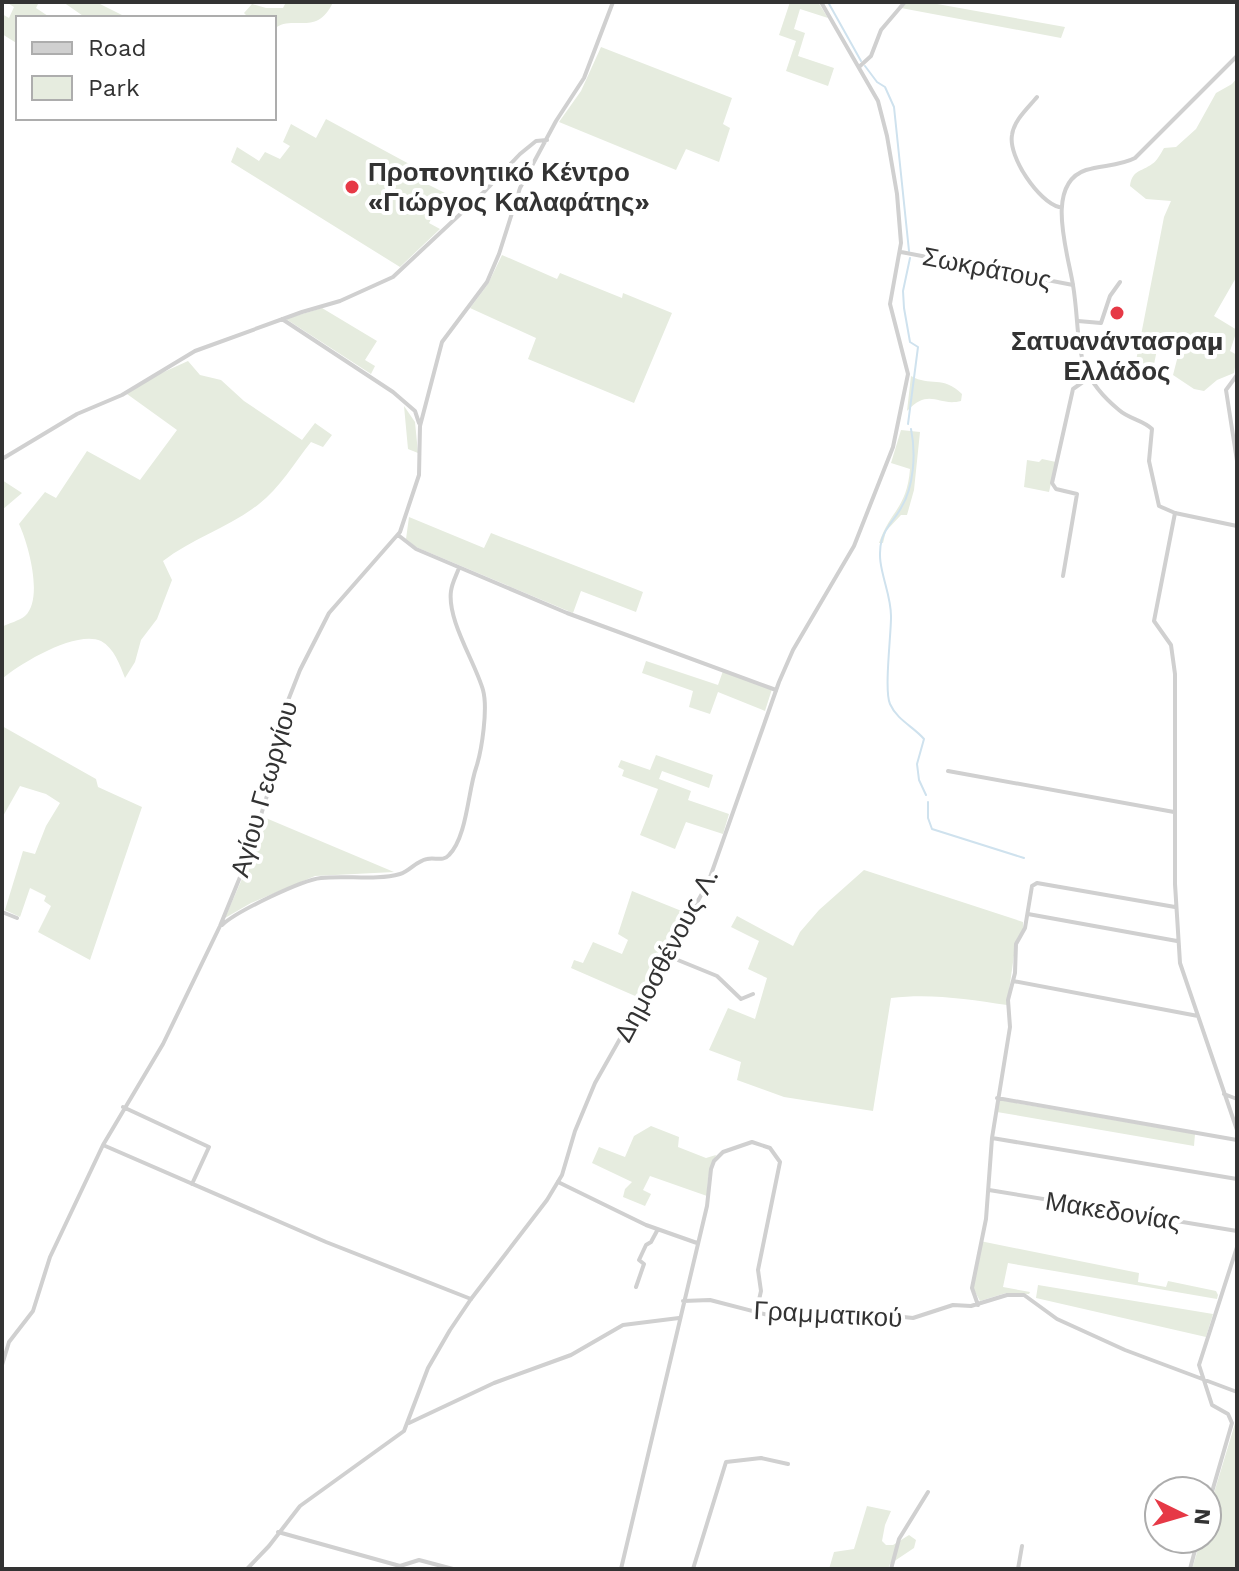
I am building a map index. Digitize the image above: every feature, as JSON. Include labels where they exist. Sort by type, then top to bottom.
[{"type":"street","name":"Αγίου Γεωργίου","points":[[2,1365],[9,1342],[33,1311],[50,1257],[103,1145],[163,1044],[220,926],[250,852],[258,817],[274,773],[275,737],[300,670],[329,613],[398,535],[419,475],[420,426],[442,342],[487,282],[519,190],[584,78],[613,2]]},
{"type":"street","name":"Δημοσθένους Λ.","points":[[247,1569],[300,1506],[398,1437],[409,1423],[428,1368],[471,1299],[558,1182],[595,1083],[708,883],[776,690],[793,650],[854,546],[899,427],[908,374],[890,304],[901,252],[898,207],[887,136],[880,105],[821,2]]},
{"type":"street","points":[[859,67],[871,56],[881,30],[904,3]]},
{"type":"street","points":[[1237,56],[1135,158],[1076,174],[1064,190],[1060,207],[1078,321],[1080,357],[1090,377],[1119,410],[1152,429],[1149,461],[1159,506],[1175,513],[1237,525]]},
{"type":"street","points":[[1037,97],[1014,126],[1012,146],[1019,164],[1041,197],[1049,204],[1060,207]]},
{"type":"street","points":[[2,459],[77,414],[122,395],[195,351],[340,301],[393,277],[520,154],[536,141],[547,140]]},
{"type":"street","name":"Σωκράτους","points":[[901,252],[1073,285]]},
{"type":"street","points":[[1078,321],[1101,323],[1110,296],[1120,282]]},
{"type":"street","points":[[282,319],[404,400],[415,411],[420,426]]},
{"type":"street","points":[[1237,375],[1226,390],[1237,461]]},
{"type":"street","points":[[1063,576],[1077,494],[1056,489],[1052,483],[1073,389],[1090,377]]},
{"type":"street","points":[[1175,513],[1154,617],[1155,625],[1171,645],[1174,661],[1177,941],[1183,978],[1237,1130]]},
{"type":"street","points":[[398,535],[416,549],[567,613],[776,690]]},
{"type":"street","points":[[220,926],[251,905],[317,878],[403,874],[420,862],[441,860],[452,852],[466,816],[480,756],[484,701],[451,600],[459,568]]},
{"type":"street","points":[[948,771],[1174,812]]},
{"type":"street","points":[[978,1305],[972,1288],[985,1227],[997,1098],[1009,1040],[1011,1017],[1008,1000],[1017,964],[1016,944],[1025,928],[1034,883],[1175,907]]},
{"type":"street","points":[[2,912],[17,918]]},
{"type":"street","points":[[1028,914],[1177,941]]},
{"type":"street","points":[[668,956],[717,976],[741,999],[753,994]]},
{"type":"street","points":[[1013,981],[1198,1016]]},
{"type":"street","points":[[1223,1094],[1237,1099]]},
{"type":"street","points":[[997,1098],[1237,1140]]},
{"type":"street","points":[[123,1107],[209,1147],[192,1184]]},
{"type":"street","points":[[992,1138],[1237,1179]]},
{"type":"street","points":[[621,1569],[707,1206],[714,1161],[723,1152],[752,1142],[770,1148],[778,1157],[780,1168],[758,1270],[761,1291],[756,1313]]},
{"type":"street","points":[[103,1145],[371,1260],[471,1299]]},
{"type":"street","points":[[558,1182],[658,1229],[697,1243]]},
{"type":"street","name":"Μακεδονίας","points":[[989,1190],[1237,1231]]},
{"type":"street","points":[[636,1287],[644,1264],[639,1260],[658,1229]]},
{"type":"street","points":[[1217,1475],[1232,1423],[1228,1414],[1212,1405],[1202,1378],[1200,1361],[1237,1247]]},
{"type":"street","points":[[1229,1269],[1237,1271]]},
{"type":"street","name":"Γραμματικού","points":[[683,1301],[710,1300],[756,1313],[796,1314],[836,1310],[913,1318],[953,1305],[978,1305],[1007,1295],[1024,1295],[1057,1319],[1125,1350],[1237,1392]]},
{"type":"street","points":[[409,1423],[494,1383],[571,1355],[623,1325],[679,1318]]},
{"type":"street","points":[[693,1569],[726,1462],[761,1458],[788,1464]]},
{"type":"street","points":[[891,1569],[899,1539],[928,1492]]},
{"type":"street","points":[[278,1532],[400,1566],[419,1560],[453,1569]]},
{"type":"street","points":[[1018,1569],[1022,1546]]},
{"type":"green space","points":[[6,2],[39,2],[36,8],[48,16],[16,16],[16,43],[2,34],[2,14],[9,18],[14,7]]},
{"type":"green space","points":[[63,2],[96,2],[124,16],[83,16]]},
{"type":"green space","points":[[286,2],[333,2],[320,19],[276,28],[276,16],[247,16],[244,13],[252,4],[283,8]]},
{"type":"green space","points":[[790,2],[818,2],[828,18],[800,9],[794,29],[805,33],[798,56],[834,68],[828,86],[786,71],[796,41],[779,35]]},
{"type":"green space","points":[[906,2],[926,2],[1065,27],[1061,38],[901,8]]},
{"type":"green space","points":[[601,47],[732,98],[723,124],[730,128],[719,162],[686,149],[676,170],[559,122],[581,91]]},
{"type":"green space","points":[[1237,78],[1237,276],[1214,316],[1237,330],[1230,351],[1237,355],[1234,373],[1217,380],[1204,391],[1194,389],[1173,375],[1181,344],[1159,340],[1153,369],[1135,366],[1164,217],[1171,201],[1146,199],[1130,186],[1135,174],[1154,163],[1164,148],[1176,147],[1196,129],[1216,93]]},
{"type":"green space","name":"Προπονητικό Κέντρο «Γιώργος Καλαφάτης»","points":[[326,119],[424,172],[421,181],[445,193],[429,223],[440,229],[400,267],[231,162],[237,147],[259,161],[265,152],[280,159],[290,146],[283,142],[291,124],[316,138]]},
{"type":"green space","points":[[502,255],[557,279],[560,273],[622,298],[623,293],[672,313],[634,403],[528,359],[536,338],[470,308],[488,284]]},
{"type":"green space","points":[[322,308],[377,341],[365,360],[375,366],[371,374],[286,319]]},
{"type":"green space","points":[[188,361],[200,375],[221,380],[244,401],[302,440],[315,423],[332,435],[323,447],[311,442],[280,483],[259,504],[163,561],[172,580],[157,619],[141,640],[135,662],[125,678],[110,648],[101,641],[90,639],[49,650],[2,679],[2,627],[25,616],[31,608],[33,597],[30,557],[19,524],[45,492],[56,498],[87,451],[140,480],[177,430],[127,394],[155,376]]},
{"type":"green space","points":[[911,376],[955,388],[962,394],[961,401],[922,400],[907,411]]},
{"type":"green space","points":[[404,406],[415,422],[418,453],[408,449]]},
{"type":"green space","points":[[901,430],[920,432],[914,490],[907,515],[901,515],[886,531],[883,543],[879,543],[902,501],[908,482],[910,469],[891,463]]},
{"type":"green space","points":[[1042,459],[1056,462],[1049,492],[1024,487],[1027,460],[1039,462]]},
{"type":"green space","points":[[2,480],[22,493],[2,510]]},
{"type":"green space","points":[[409,517],[484,548],[491,533],[643,592],[636,612],[581,591],[573,613],[416,547],[406,539]]},
{"type":"green space","points":[[646,661],[718,685],[723,671],[772,689],[765,711],[718,692],[710,714],[689,707],[693,691],[642,673]]},
{"type":"green space","points":[[2,726],[96,779],[98,787],[142,807],[90,960],[38,932],[51,906],[44,901],[46,896],[30,888],[20,917],[5,910],[23,851],[35,854],[46,826],[60,803],[46,794],[20,786],[2,818]]},
{"type":"green space","points":[[656,755],[713,775],[709,788],[662,771],[659,779],[691,791],[688,800],[729,814],[723,834],[686,822],[675,849],[640,835],[658,789],[622,776],[624,770],[618,767],[621,760],[650,770]]},
{"type":"green space","points":[[261,816],[394,872],[315,876],[251,903],[225,918],[254,851]]},
{"type":"green space","points":[[864,870],[1023,922],[1023,929],[1016,941],[1007,1005],[934,996],[891,998],[873,1111],[784,1097],[737,1080],[741,1062],[709,1050],[728,1008],[755,1019],[767,978],[748,969],[759,941],[731,927],[737,916],[793,946],[800,932],[819,910]]},
{"type":"green space","points":[[632,891],[689,914],[642,999],[571,968],[574,960],[583,963],[593,942],[622,954],[628,940],[618,934]]},
{"type":"green space","points":[[999,1100],[1195,1134],[1194,1146],[997,1112]]},
{"type":"green space","points":[[651,1126],[679,1137],[678,1147],[706,1158],[716,1155],[708,1178],[707,1196],[650,1176],[643,1190],[651,1194],[645,1206],[623,1197],[625,1189],[632,1182],[592,1163],[599,1147],[625,1157],[634,1136]]},
{"type":"green space","points":[[980,1241],[1139,1273],[1138,1282],[1166,1287],[1168,1281],[1216,1291],[1218,1295],[1217,1299],[1008,1263],[1003,1287],[1029,1294],[1006,1293],[980,1301],[973,1288]]},
{"type":"green space","points":[[1038,1285],[1213,1314],[1206,1337],[1036,1298]]},
{"type":"green space","points":[[1237,1417],[1237,1569],[1192,1569],[1196,1555],[1223,1555],[1223,1475],[1219,1475]]},
{"type":"green space","points":[[867,1506],[891,1511],[882,1541],[886,1545],[893,1545],[909,1535],[916,1540],[914,1548],[890,1564],[888,1569],[829,1569],[834,1552],[854,1549]]},
{"type":"waterway","points":[[828,2],[861,61]]},
{"type":"waterway","points":[[865,66],[885,87],[894,107],[909,251]]},
{"type":"waterway","points":[[908,424],[918,347],[910,342],[904,308],[903,291],[910,258]]},
{"type":"waterway","points":[[911,429],[911,480],[905,500],[884,534],[880,559],[891,608],[888,697],[897,715],[924,739],[917,764],[919,780],[926,795]]},
{"type":"waterway","points":[[928,802],[932,829],[1024,858]]},
{"type":"place","name":"Προπονητικό Κέντρο «Γιώργος Καλαφάτης»","points":[[352,187]]},
{"type":"place","name":"Σατυανάντασραμ Ελλάδος","points":[[1117,313]]}]
